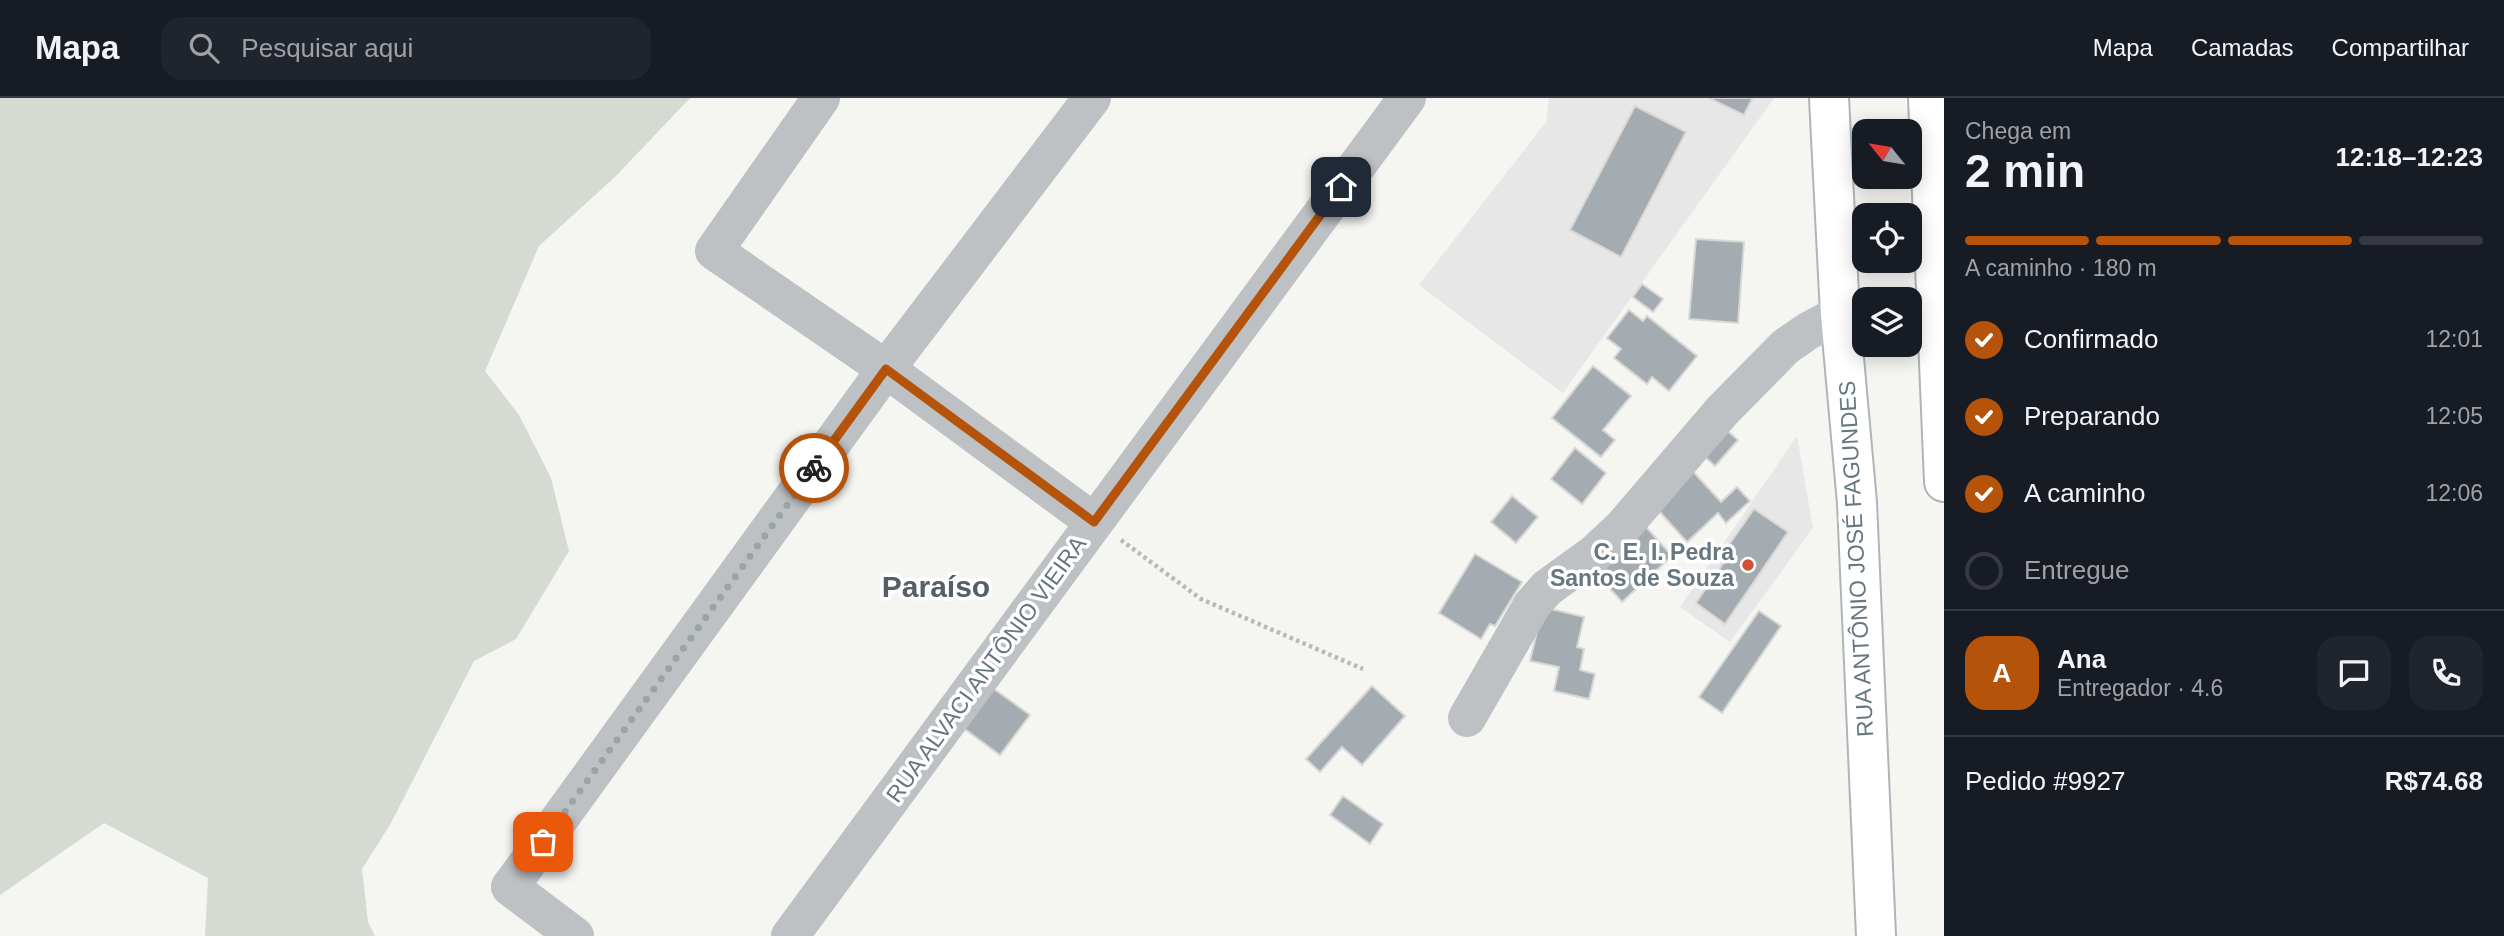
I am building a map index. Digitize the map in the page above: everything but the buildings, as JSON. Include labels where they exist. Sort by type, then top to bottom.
[{"type":"main road","name":"RUA ANTÔNIO JOSÉ FAGUNDES","points":[[1829,98],[1840,314],[1857,503],[1876,936]]},
{"type":"main road","points":[[1928,98],[1944,482]]},
{"type":"street","points":[[821,98],[714,251],[886,369],[1094,522]]},
{"type":"street","points":[[575,936],[510,887],[886,369],[1091,98]]},
{"type":"street","name":"RUA ALVACI ANTÔNIO VIEIRA","points":[[790,936],[1407,98]]},
{"type":"street","points":[[1467,718],[1532,605],[1547,589],[1594,554],[1622,528],[1722,411],[1785,347],[1840,314]]},
{"type":"path","points":[[1094,522],[1201,599],[1363,669]]},
{"type":"shaded area","points":[[0,98],[690,98],[615,177],[539,246],[485,371],[519,415],[551,478],[569,551],[516,639],[474,661],[391,823],[362,869],[368,922],[375,936],[205,936],[208,878],[104,823],[0,895]]},
{"type":"shaded area","points":[[1549,98],[1774,98],[1563,393],[1419,285],[1546,122]]},
{"type":"shaded area","name":"C. E. I. Pedra Santos de Souza","points":[[1797,436],[1813,528],[1730,642],[1680,607]]},
{"type":"way so far","points":[[543,842],[814,468]]},
{"type":"place","name":"C. E. I. Pedra Santos de Souza","points":[[1748,565]]},
{"type":"district","name":"Paraíso","points":[[936,587]]},
{"type":"route","points":[[814,468],[886,369],[1094,522],[1341,187]]}]
